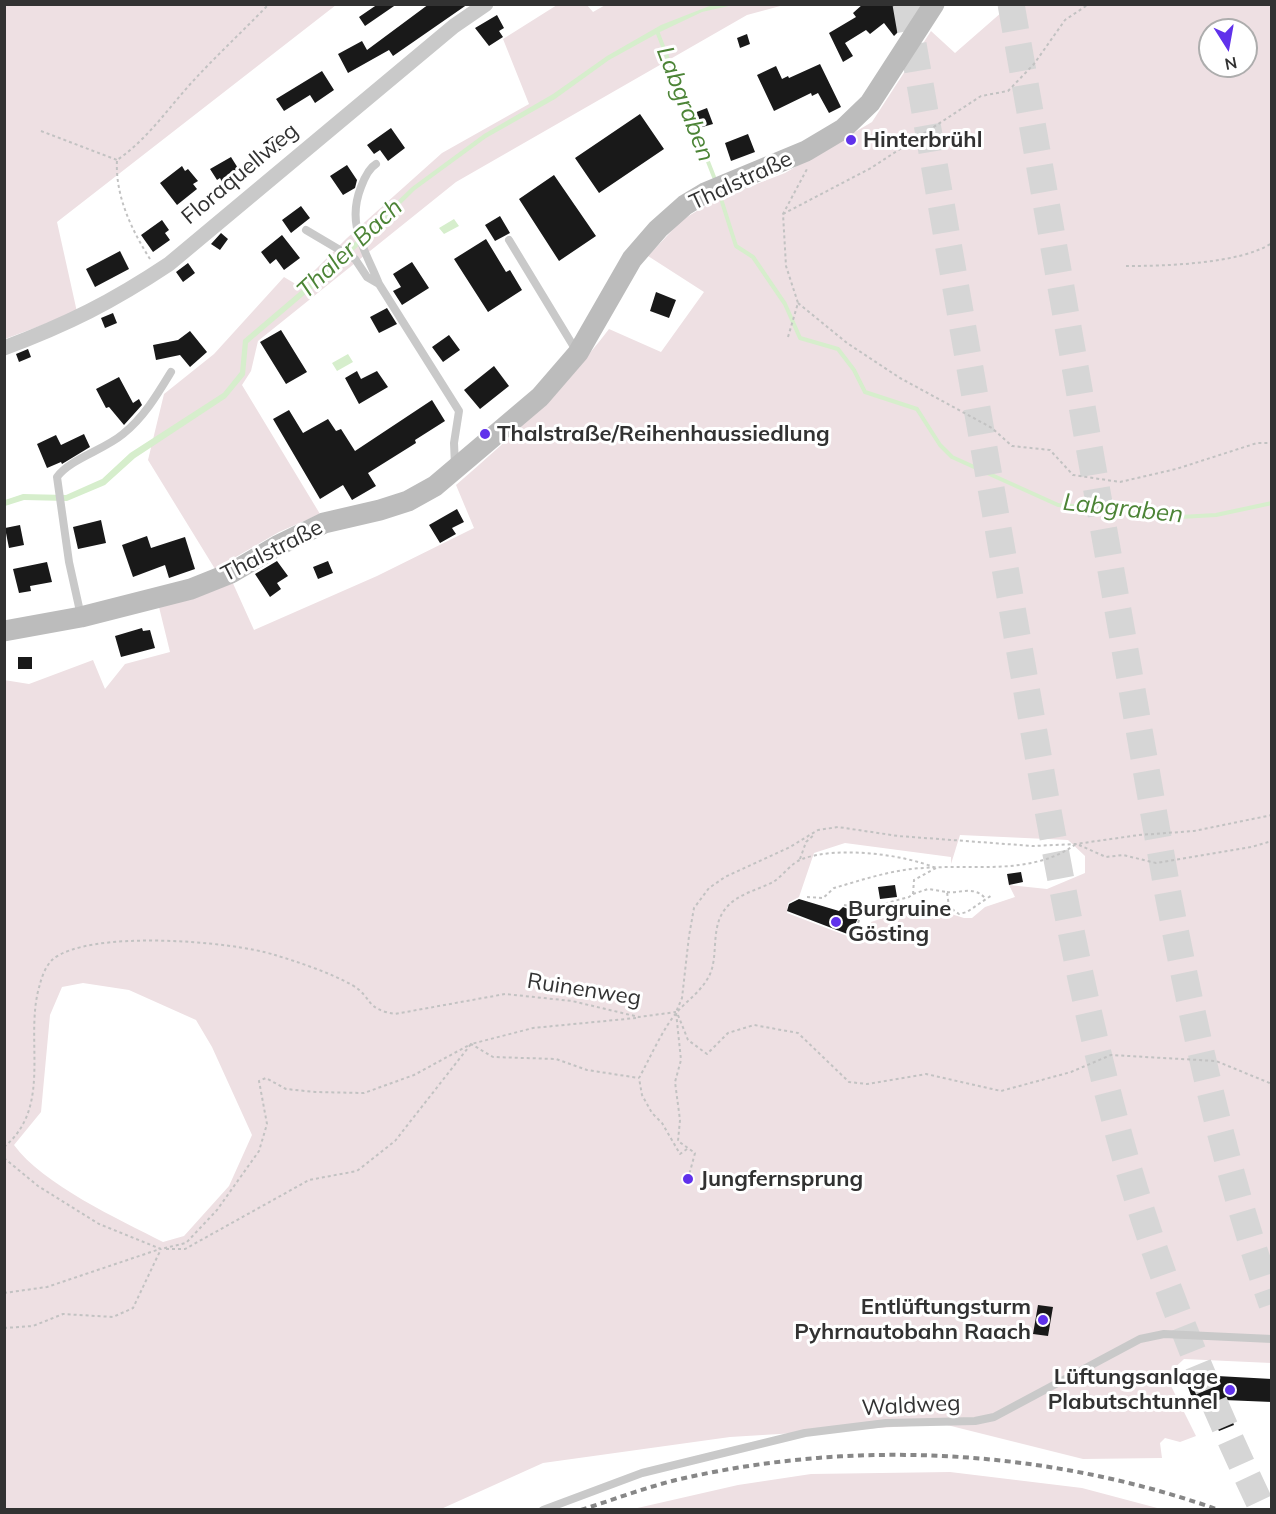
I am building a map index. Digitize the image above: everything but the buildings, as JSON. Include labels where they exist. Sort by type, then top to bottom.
[{"type":"main road","name":"Thalstraße","points":[[4,630],[81,617],[190,590],[231,573],[324,522],[380,510],[408,501],[435,486],[540,397],[578,353],[632,259],[658,230],[685,205],[726,183],[806,151],[843,129],[870,103],[934,4]]},
{"type":"street","name":"Floraquellweg","points":[[4,348],[64,326],[120,297],[158,271],[454,26],[486,4]]},
{"type":"lane","points":[[376,164],[362,183],[356,200],[357,233],[379,284],[459,411],[454,443],[455,470]]},
{"type":"lane","points":[[306,230],[355,259],[367,277],[379,284]]},
{"type":"lane","points":[[509,240],[578,353]]},
{"type":"lane","points":[[360,267],[370,261]]},
{"type":"lane","points":[[81,617],[69,562],[57,477],[63,469],[91,455],[122,435],[147,412],[171,372]]},
{"type":"lane","name":"Waldweg","points":[[543,1509],[642,1473],[805,1433],[886,1423],[975,1421],[993,1417],[1140,1339],[1164,1335],[1272,1339]]},
{"type":"path","points":[[117,160],[133,149],[158,125],[192,81],[268,4]]},
{"type":"path","points":[[783,214],[829,192],[871,168],[981,96],[1008,91],[1035,64],[1065,20],[1089,4]]},
{"type":"path","points":[[41,131],[117,160]]},
{"type":"path","points":[[823,141],[783,214],[786,266],[798,303],[847,343],[900,378],[992,428],[1012,446],[1050,450],[1073,476],[1120,482],[1176,469],[1257,443],[1272,443]]},
{"type":"path","points":[[117,160],[116,176],[131,229],[158,271]]},
{"type":"path","points":[[1126,266],[1196,262],[1258,252],[1272,243]]},
{"type":"path","points":[[788,337],[798,303]]},
{"type":"path","points":[[688,1148],[680,1155],[673,1147],[662,1123],[652,1113],[642,1095],[639,1078],[682,998],[694,908],[709,888],[725,877],[790,847],[818,830],[838,827],[955,841],[1033,846],[1076,844],[1138,835],[1194,831],[1272,815]]},
{"type":"path","points":[[801,859],[806,842],[818,830]]},
{"type":"path","points":[[1076,844],[1106,857],[1122,855],[1156,863],[1251,847],[1272,841]]},
{"type":"path","points":[[807,897],[823,898],[834,888],[922,868],[1025,865],[1064,853],[1076,844]]},
{"type":"path","points":[[676,1012],[695,996],[710,976],[716,929],[725,909],[737,899],[775,881],[801,859],[834,854],[879,855],[916,860],[936,868]]},
{"type":"path","points":[[914,894],[914,880],[936,868]]},
{"type":"path","points":[[844,905],[864,909],[928,889],[947,892],[960,888],[982,894],[985,898]]},
{"type":"path","points":[[947,892],[949,907],[959,914],[967,912],[992,895]]},
{"type":"path","points":[[864,909],[854,932],[855,935],[868,930]]},
{"type":"path","name":"Ruinenweg","points":[[4,1147],[20,1134],[33,1101],[35,999],[43,974],[52,960],[80,946],[156,939],[274,954],[353,985],[378,1011],[395,1014],[505,994],[572,1000],[639,1017],[676,1012]]},
{"type":"path","points":[[676,1012],[687,1040],[707,1054],[728,1034],[754,1025],[798,1033],[849,1082],[867,1084],[926,1074],[968,1086],[1000,1091],[1071,1072],[1111,1055],[1216,1061],[1272,1084]]},
{"type":"path","points":[[676,1012],[681,1060],[675,1082],[681,1120],[678,1141],[695,1153],[688,1179]]},
{"type":"path","points":[[4,1293],[47,1287],[161,1249],[186,1243],[217,1210],[259,1151],[267,1124],[259,1081],[266,1078],[286,1089],[364,1093],[414,1075],[471,1044],[533,1028],[639,1017]]},
{"type":"path","points":[[471,1044],[493,1057],[556,1059],[587,1070],[639,1078]]},
{"type":"path","points":[[4,1158],[38,1186],[99,1224],[161,1249],[185,1249],[309,1180],[357,1171],[395,1141],[471,1044]]},
{"type":"path","points":[[4,1328],[33,1326],[63,1314],[113,1317],[134,1308],[161,1249]]},
{"type":"shaded area","points":[[607,4],[784,5],[747,15],[456,182],[258,341],[251,371],[242,385],[320,514],[279,532],[215,569],[148,460],[164,394],[214,354],[284,277],[299,286],[347,238],[442,153],[529,104],[503,39],[557,5],[587,5],[593,12]]},
{"type":"shaded area","points":[[5,5],[336,5],[57,222],[77,312],[5,339]]},
{"type":"shaded area","points":[[1010,5],[1271,5],[1271,1363],[1184,1359],[1166,1376],[1196,1436],[1180,1442],[1165,1438],[1160,1443],[1162,1458],[1083,1459],[943,1424],[730,1437],[543,1463],[441,1509],[5,1509],[4,680],[29,684],[93,660],[105,689],[125,664],[170,652],[159,607],[231,579],[254,630],[377,576],[474,528],[456,485],[537,411],[574,372],[609,329],[661,352],[704,292],[648,256],[682,220],[715,200],[785,173],[872,122],[931,31],[955,53]],"holes":[[[960,835],[1068,840],[1085,856],[1085,873],[1047,889],[1009,885],[1015,897],[985,907],[972,918],[964,918],[922,905],[871,922],[873,931],[855,939],[787,913],[788,903],[799,897],[814,853],[845,843],[951,857],[951,864]],[[83,983],[129,990],[196,1020],[212,1047],[252,1135],[229,1186],[184,1236],[163,1242],[104,1212],[43,1174],[14,1145],[41,1112],[50,1015],[62,987]]]},
{"type":"shaded area","points":[[950,1472],[1082,1488],[1161,1509],[633,1509],[738,1485],[811,1474]]},
{"type":"water","name":"Thaler Bach","points":[[712,5],[733,5],[702,12],[609,60],[555,99],[486,138],[415,190],[336,268],[248,343],[245,375],[226,398],[135,458],[105,485],[67,501],[24,500],[5,506],[5,500],[23,494],[66,495],[102,479],[130,453],[223,393],[240,372],[243,340],[331,265],[412,187],[484,134],[553,94],[607,56],[661,25]]},
{"type":"water","points":[[454,219],[459,226],[444,234],[439,228]]},
{"type":"water","points":[[348,354],[353,362],[337,371],[332,363]]},
{"type":"waterway","name":"Labgraben","points":[[657,31],[714,177]]},
{"type":"waterway","name":"Labgraben","points":[[722,202],[736,246],[753,257],[785,304],[800,338],[838,349],[854,370],[865,392],[917,409],[940,445],[952,457],[1058,505],[1106,508],[1162,518],[1216,515],[1272,503]]},
{"type":"tunnel","points":[[906,4],[1049,815],[1074,945],[1103,1075],[1134,1187],[1183,1328],[1263,1510]]},
{"type":"tunnel","points":[[1011,4],[1178,946],[1212,1101],[1255,1254],[1272,1304]]},
{"type":"railway","points":[[581,1510],[664,1483],[744,1467],[812,1458],[881,1455],[950,1456],[1019,1463],[1087,1474],[1154,1489],[1219,1510]]},
{"type":"place","name":"Hinterbrühl","points":[[851,140]]},
{"type":"place","name":"Thalstraße/Reihenhaussiedlung","points":[[485,434]]},
{"type":"place","name":"Burgruine Gösting","points":[[836,922]]},
{"type":"place","name":"Jungfernsprung","points":[[688,1179]]},
{"type":"place","name":"Entlüftungsturm Pyhrnautobahn Raach","points":[[1043,1320]]},
{"type":"place","name":"Lüftungsanlage Plabutschtunnel","points":[[1230,1390]]}]
